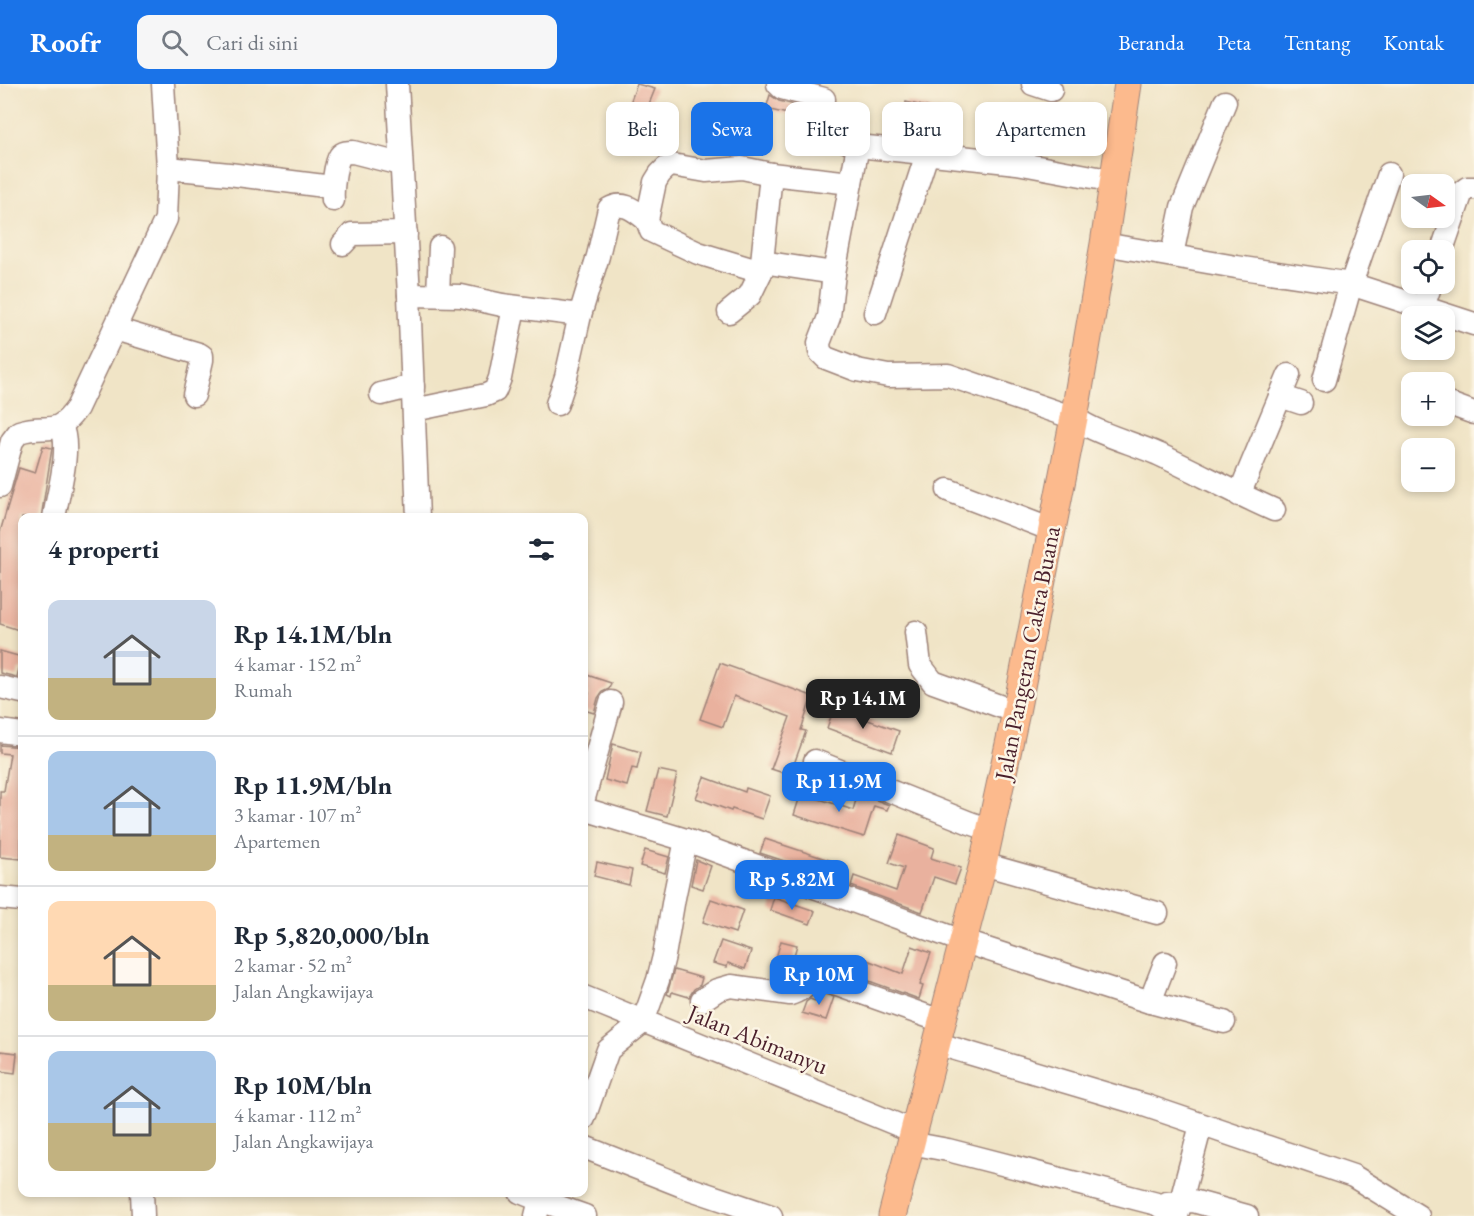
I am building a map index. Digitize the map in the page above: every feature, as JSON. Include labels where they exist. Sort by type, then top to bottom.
[{"type":"main road","name":"Jalan Pangeran Cakra Buana","points":[[892,1216],[991,830],[1016,712],[1074,418],[1104,244],[1128,84]]},
{"type":"street","points":[[0,486],[12,441],[19,432],[48,430],[61,426],[76,408],[166,219],[168,168],[163,84]]},
{"type":"street","points":[[397,84],[418,513]]},
{"type":"street","points":[[778,84],[782,88],[826,92]]},
{"type":"street","points":[[1172,255],[1182,207],[1225,102]]},
{"type":"street","points":[[168,168],[333,194],[339,157],[345,152],[400,164]]},
{"type":"street","points":[[856,156],[834,273],[829,317],[819,343],[820,352],[826,358],[856,370],[888,376],[948,375],[1074,418],[1090,429],[1161,456],[1274,510]]},
{"type":"street","points":[[875,313],[926,156]]},
{"type":"street","points":[[947,156],[1017,163],[1114,181]]},
{"type":"street","points":[[834,273],[761,267],[698,253],[656,234],[648,227],[647,220],[655,182],[666,168],[672,165],[706,171],[742,168],[771,174],[851,183]]},
{"type":"street","points":[[729,312],[750,295],[761,267],[771,174]]},
{"type":"street","points":[[1324,380],[1352,284],[1389,174]]},
{"type":"street","points":[[1445,240],[1462,192],[1467,188],[1474,188]]},
{"type":"street","points":[[557,404],[609,209],[615,205],[624,205],[647,220]]},
{"type":"street","points":[[343,244],[352,234],[406,233]]},
{"type":"street","points":[[1104,244],[1352,284],[1420,306]]},
{"type":"street","points":[[438,295],[440,247]]},
{"type":"street","points":[[409,295],[461,296],[514,307],[580,315]]},
{"type":"street","points":[[414,410],[486,395],[495,391],[500,378],[514,307]]},
{"type":"street","points":[[1455,318],[1474,324]]},
{"type":"street","points":[[115,329],[202,356],[194,395]]},
{"type":"street","points":[[381,394],[413,386]]},
{"type":"street","points":[[1239,495],[1290,392]]},
{"type":"street","points":[[1455,406],[1474,413]]},
{"type":"street","points":[[55,513],[65,451],[65,433],[61,426]]},
{"type":"street","points":[[948,490],[1052,530]]},
{"type":"street","points":[[916,632],[920,664],[933,682],[1016,712]]},
{"type":"street","points":[[0,687],[18,691]]},
{"type":"street","points":[[588,784],[611,702]]},
{"type":"street","points":[[0,731],[18,733]]},
{"type":"street","points":[[815,761],[991,830]]},
{"type":"street","points":[[588,810],[686,840],[962,941],[1150,1002],[1224,1022]]},
{"type":"street","points":[[588,1107],[608,1050],[643,1022],[664,956],[686,840]]},
{"type":"street","points":[[982,864],[1157,913]]},
{"type":"street","points":[[1150,1002],[1165,963]]},
{"type":"street","points":[[702,1000],[717,990],[731,986],[790,994],[818,979],[823,979],[938,1032],[1353,1176],[1418,1216]]},
{"type":"street","name":"Jalan Abimanyu","points":[[588,999],[911,1137],[948,1150],[1173,1209],[1193,1201],[1247,1216]]},
{"type":"street","points":[[1173,1209],[1201,1125]]},
{"type":"street","points":[[588,1149],[688,1188],[771,1216]]},
{"type":"street","points":[[142,1197],[143,1216]]},
{"type":"street","points":[[532,1203],[585,1216]]},
{"type":"building","points":[[637,84],[655,89],[650,102],[630,102]]},
{"type":"building","points":[[770,95],[785,102],[785,113],[773,111],[773,102],[768,102]]},
{"type":"building","points":[[43,446],[52,448],[42,513],[18,513],[18,630],[0,624],[0,532],[19,468],[35,473]]},
{"type":"building","points":[[0,651],[18,656],[17,677],[0,673]]},
{"type":"building","points":[[720,663],[812,696],[801,730],[806,731],[790,775],[771,769],[790,717],[734,696],[723,727],[700,719]]},
{"type":"building","points":[[588,675],[611,683],[609,689],[602,692],[598,698],[594,713],[588,711]]},
{"type":"building","points":[[834,708],[899,731],[892,752],[827,728]]},
{"type":"building","points":[[613,744],[641,752],[637,769],[632,768],[627,786],[605,780]]},
{"type":"building","points":[[0,745],[18,747],[18,859],[0,857],[0,791],[4,791],[10,754],[0,753]]},
{"type":"building","points":[[658,770],[677,774],[667,816],[647,811]]},
{"type":"building","points":[[704,777],[745,792],[746,788],[770,796],[762,819],[696,798]]},
{"type":"building","points":[[801,793],[853,810],[858,793],[889,805],[887,810],[874,806],[864,837],[794,815]]},
{"type":"building","points":[[899,835],[934,848],[931,858],[961,868],[955,884],[934,877],[922,912],[851,886],[854,876],[896,891],[904,868],[889,863]]},
{"type":"building","points":[[765,839],[832,861],[827,875],[760,853]]},
{"type":"building","points":[[645,850],[669,857],[665,873],[640,866]]},
{"type":"building","points":[[696,860],[711,866],[703,889],[691,885]]},
{"type":"building","points":[[597,862],[632,870],[629,885],[594,876]]},
{"type":"building","points":[[774,897],[815,911],[810,924],[770,910]]},
{"type":"building","points":[[711,899],[743,910],[735,933],[703,922]]},
{"type":"building","points":[[721,941],[751,951],[745,969],[728,963],[727,967],[713,963]]},
{"type":"building","points":[[781,941],[797,945],[791,966],[775,961]]},
{"type":"building","points":[[912,946],[931,953],[920,985],[923,986],[919,999],[850,974],[857,956],[903,974]]},
{"type":"building","points":[[674,970],[702,978],[700,985],[689,997],[672,992],[671,996],[667,994]]},
{"type":"building","points":[[822,993],[834,997],[826,1020],[802,1013],[806,1002],[810,999],[815,1001],[817,995]]},
{"type":"building","points":[[0,1051],[17,1053],[15,1073],[0,1071]]}]
